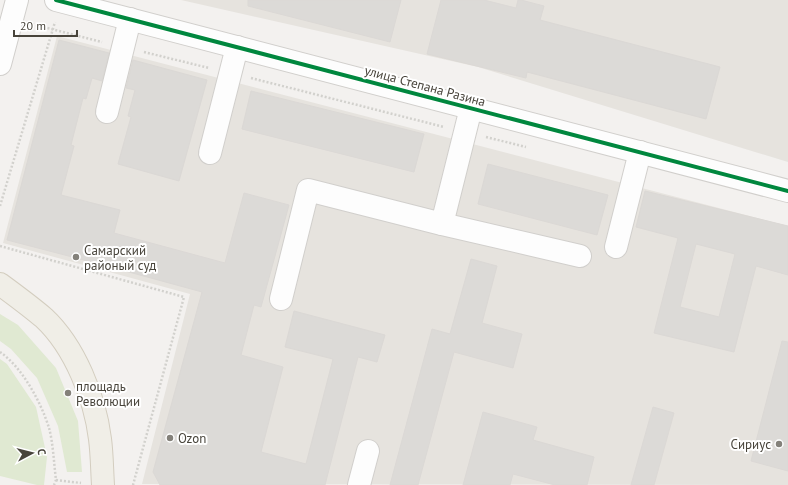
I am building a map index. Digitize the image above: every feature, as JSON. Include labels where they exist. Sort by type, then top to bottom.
[{"type":"main road","points":[[0,284],[44,319],[59,336],[74,360],[87,386],[95,413],[100,439],[93,484]]},
{"type":"street","name":"улица Степана Разина","points":[[58,0],[788,191]]},
{"type":"street","points":[[0,64],[15,9]]},
{"type":"street","points":[[107,112],[130,19]]},
{"type":"street","points":[[210,153],[237,47]]},
{"type":"street","points":[[442,224],[471,108]]},
{"type":"street","points":[[616,247],[640,152]]},
{"type":"street","points":[[281,299],[308,190],[442,224],[580,256]]},
{"type":"street","points":[[359,485],[368,451]]},
{"type":"path","points":[[0,206],[54,29],[58,0]]},
{"type":"path","points":[[15,9],[54,29],[527,147]]},
{"type":"path","points":[[0,246],[184,297],[133,485]]},
{"type":"path","points":[[0,352],[8,357],[34,391],[49,429],[56,480],[54,485]]},
{"type":"path","points":[[56,480],[93,484]]},
{"type":"shaded area","points":[[181,0],[788,0],[788,162],[478,67]]},
{"type":"shaded area","points":[[57,36],[788,226],[788,485],[142,484],[190,294],[3,243]]},
{"type":"green space","points":[[0,314],[18,325],[56,368],[78,421],[82,472],[67,472],[58,426],[37,378],[11,349],[0,341]]},
{"type":"green space","points":[[0,359],[7,364],[36,407],[47,457],[44,485],[37,485],[0,476]]},
{"type":"building","points":[[248,0],[401,0],[390,42],[248,6]]},
{"type":"building","points":[[441,0],[484,0],[516,8],[518,0],[521,0],[544,6],[540,20],[720,67],[706,119],[527,72],[526,78],[427,54]]},
{"type":"building","points":[[59,40],[109,53],[102,81],[92,78],[86,99],[83,98],[71,145],[74,146],[61,195],[120,210],[114,233],[225,263],[244,193],[289,205],[261,307],[254,305],[241,355],[283,367],[261,452],[306,464],[333,359],[285,347],[294,311],[385,335],[377,362],[358,357],[325,485],[160,485],[153,472],[202,292],[7,240]]},
{"type":"building","points":[[133,60],[207,80],[179,181],[118,164],[131,117],[128,116],[135,90],[126,88]]},
{"type":"building","points":[[251,91],[424,134],[414,172],[242,129]]},
{"type":"building","points":[[488,164],[608,195],[597,235],[478,204]]},
{"type":"building","points":[[645,191],[788,226],[788,275],[756,266],[734,352],[654,333],[678,238],[636,227]],"holes":[[[696,244],[735,254],[719,317],[680,307]]]},
{"type":"building","points":[[471,259],[497,266],[482,323],[522,334],[513,368],[454,352],[418,485],[390,485],[432,329],[450,334]]},
{"type":"building","points":[[782,341],[788,342],[788,471],[751,461]]},
{"type":"building","points":[[653,407],[674,413],[654,485],[631,485]]},
{"type":"building","points":[[483,412],[537,427],[533,440],[594,457],[587,485],[555,485],[513,474],[510,485],[463,485]]},
{"type":"cycle path","points":[[56,0],[788,191]]},
{"type":"place","name":"Самарский районый суд","points":[[76,257]]},
{"type":"place","name":"площадь Революции","points":[[68,393]]},
{"type":"place","name":"Ozon","points":[[170,438]]},
{"type":"place","name":"Сириус","points":[[779,444]]}]
